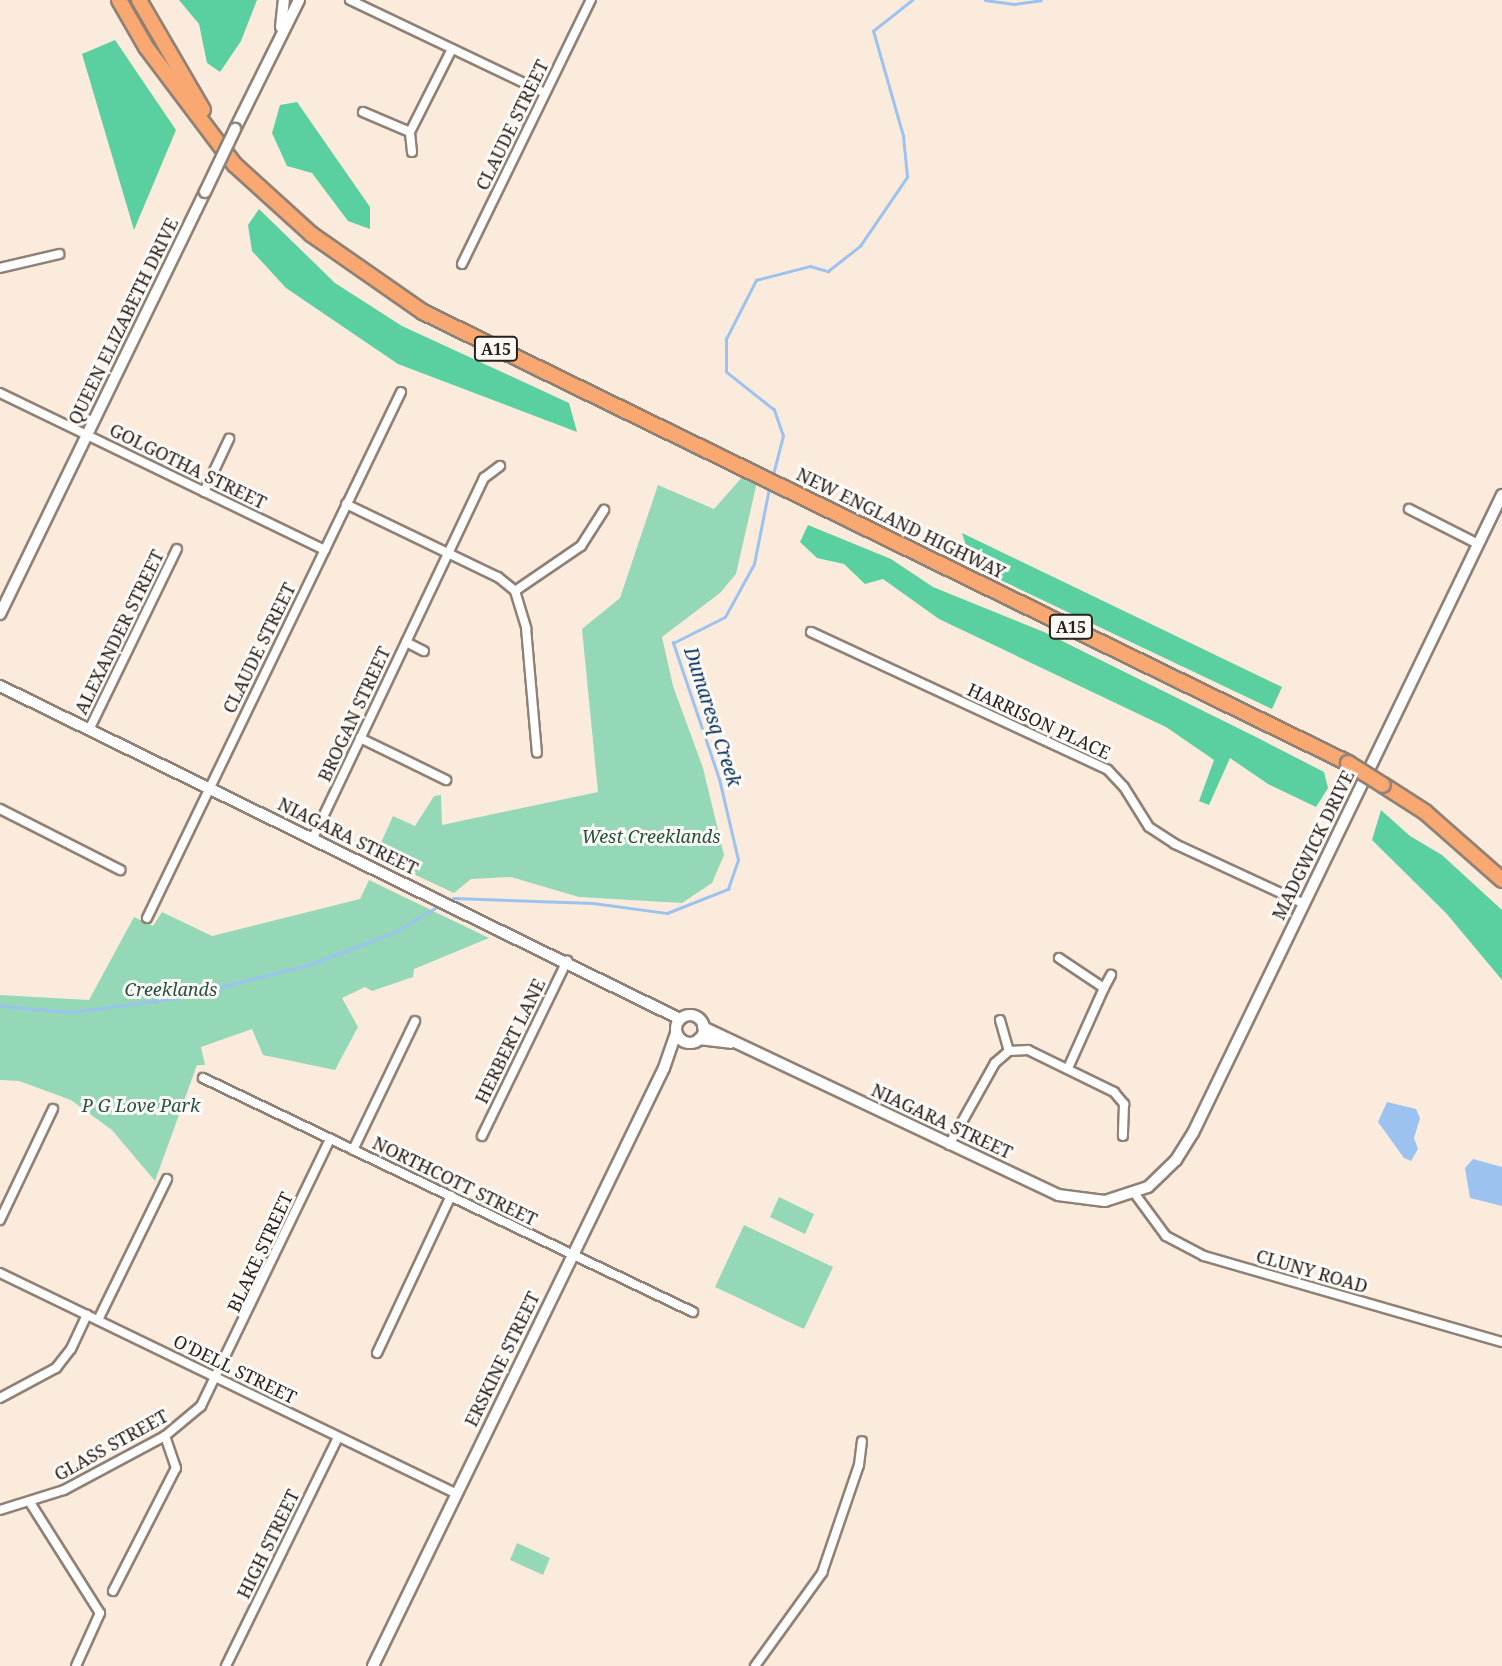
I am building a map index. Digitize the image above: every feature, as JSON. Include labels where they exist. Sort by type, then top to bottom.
[{"type":"highway","name":"NEW ENGLAND HIGHWAY","points":[[119,0],[146,47],[235,165],[362,273],[423,312],[1348,763],[1425,812],[1502,880]]},
{"type":"highway","points":[[130,0],[146,47]]},
{"type":"highway","name":"NEW ENGLAND HIGHWAY","points":[[139,0],[200,106],[281,206]]},
{"type":"street","name":"QUEEN ELIZABETH DRIVE","points":[[276,43],[284,0]]},
{"type":"street","name":"QUEEN ELIZABETH DRIVE","points":[[0,614],[299,0]]},
{"type":"street","points":[[350,0],[545,93]]},
{"type":"street","name":"CLAUDE STREET","points":[[462,264],[591,0]]},
{"type":"street","points":[[412,152],[410,132],[452,49]]},
{"type":"street","points":[[363,112],[410,132]]},
{"type":"street","points":[[0,268],[59,254]]},
{"type":"street","name":"CLAUDE STREET","points":[[147,918],[401,392]]},
{"type":"street","name":"GOLGOTHA STREET","points":[[0,393],[324,550]]},
{"type":"street","points":[[204,492],[229,439]]},
{"type":"street","name":"BROGAN STREET","points":[[313,838],[484,478],[500,466]]},
{"type":"street","name":"MADGWICK DRIVE","points":[[1135,1194],[1162,1176],[1193,1133],[1502,495]]},
{"type":"street","points":[[346,504],[450,552],[498,577],[515,591],[526,628],[537,753]]},
{"type":"street","points":[[1409,509],[1478,544]]},
{"type":"street","points":[[515,591],[581,546],[604,510]]},
{"type":"street","name":"ALEXANDER STREET","points":[[89,730],[177,549]]},
{"type":"street","name":"HARRISON PLACE","points":[[811,632],[1108,770],[1149,827],[1304,904]]},
{"type":"street","name":"BROGAN STREET","points":[[406,642],[424,651]]},
{"type":"street","name":"NIAGARA STREET","points":[[0,686],[567,961],[680,1019],[695,1016],[703,1027],[949,1145],[1077,1200],[1105,1201],[1135,1194]]},
{"type":"street","points":[[360,737],[446,780]]},
{"type":"street","points":[[0,809],[120,870]]},
{"type":"street","points":[[1059,958],[1104,988]]},
{"type":"street","name":"HERBERT LANE","points":[[482,1136],[567,961]]},
{"type":"street","points":[[1069,1066],[1111,975]]},
{"type":"street","name":"ERSKINE STREET","points":[[373,1666],[664,1068],[680,1019]]},
{"type":"street","points":[[1000,1020],[1009,1051]]},
{"type":"street","points":[[353,1150],[415,1021]]},
{"type":"street","points":[[676,1033],[694,1041],[703,1027]]},
{"type":"street","name":"NIAGARA STREET","points":[[694,1041],[741,1045]]},
{"type":"street","name":"ERSKINE STREET","points":[[664,1068],[694,1041]]},
{"type":"street","points":[[949,1145],[985,1077],[1009,1051],[1028,1050],[1069,1066],[1114,1092],[1124,1104],[1123,1136]]},
{"type":"street","name":"NORTHCOTT STREET","points":[[203,1078],[693,1312]]},
{"type":"street","points":[[0,1220],[53,1109]]},
{"type":"street","name":"BLAKE STREET","points":[[218,1378],[330,1139]]},
{"type":"street","points":[[98,1321],[167,1179]]},
{"type":"street","name":"CLUNY ROAD","points":[[1135,1194],[1166,1236],[1204,1256],[1502,1342]]},
{"type":"street","points":[[377,1353],[451,1196]]},
{"type":"street","name":"O'DELL STREET","points":[[0,1273],[457,1494]]},
{"type":"street","points":[[0,1398],[56,1368],[71,1349],[87,1315]]},
{"type":"street","name":"GLASS STREET","points":[[0,1510],[30,1504],[165,1436],[201,1406],[218,1378]]},
{"type":"street","points":[[113,1591],[176,1468],[165,1436]]},
{"type":"street","name":"HIGH STREET","points":[[226,1666],[338,1437]]},
{"type":"street","points":[[755,1666],[822,1573],[859,1465],[862,1441]]},
{"type":"street","points":[[30,1504],[96,1602],[100,1613],[76,1666]]},
{"type":"green space","points":[[179,0],[257,0],[241,41],[220,72],[207,63],[199,24]]},
{"type":"green space","points":[[115,40],[176,130],[134,230],[82,54]]},
{"type":"green space","points":[[297,102],[370,207],[370,229],[348,221],[312,173],[287,166],[272,133],[280,105]]},
{"type":"green space","points":[[259,209],[335,283],[402,326],[569,403],[577,432],[398,364],[286,288],[252,251],[248,225]]},
{"type":"green space","name":"West Creeklands","points":[[744,475],[757,482],[736,574],[720,593],[662,637],[673,686],[703,768],[724,855],[712,883],[682,903],[579,897],[511,877],[471,879],[454,893],[375,856],[393,816],[415,826],[434,796],[441,795],[442,825],[598,792],[582,629],[620,598],[658,485],[714,509]]},
{"type":"green space","points":[[808,525],[891,559],[933,587],[1044,632],[1258,738],[1324,772],[1328,788],[1316,807],[1268,784],[1230,758],[1209,805],[1199,801],[1214,760],[1166,727],[939,619],[883,579],[865,584],[844,564],[817,558],[800,542]]},
{"type":"green space","points":[[962,533],[1282,687],[1272,709],[973,567]]},
{"type":"green space","points":[[1381,810],[1410,836],[1442,855],[1502,910],[1502,980],[1446,913],[1372,840]]},
{"type":"green space","name":"Creeklands","points":[[369,880],[489,938],[414,969],[413,977],[372,991],[365,987],[342,998],[358,1027],[335,1070],[263,1055],[252,1029],[201,1047],[205,1065],[197,1065],[155,1181],[112,1130],[71,1100],[19,1081],[0,1080],[0,995],[89,1000],[134,917],[153,926],[162,912],[212,936],[360,899]]},
{"type":"green space","points":[[779,1197],[814,1214],[805,1234],[770,1217]]},
{"type":"green space","points":[[744,1225],[833,1267],[804,1329],[715,1287]]},
{"type":"green space","points":[[517,1543],[550,1558],[543,1575],[510,1560]]},
{"type":"water","points":[[1387,1102],[1416,1109],[1420,1118],[1414,1138],[1418,1149],[1411,1161],[1404,1158],[1378,1122]]},
{"type":"water","points":[[1473,1159],[1502,1167],[1502,1206],[1470,1198],[1465,1168]]},
{"type":"waterway","name":"Dumaresq Creek","points":[[772,478],[783,436],[774,410],[726,372],[726,339],[756,280],[810,266],[828,271],[860,246],[907,177],[903,136],[873,31],[912,0]]},
{"type":"waterway","name":"Dumaresq Creek","points":[[985,0],[1014,4],[1041,0]]},
{"type":"waterway","name":"Dumaresq Creek","points":[[453,898],[593,903],[667,913],[728,889],[738,860],[719,779],[673,643],[725,617],[754,564],[769,488]]},
{"type":"waterway","name":"Dumaresq Creek","points":[[0,1006],[72,1012],[177,998],[311,964],[393,933],[437,907]]},
{"type":"park label","name":"P G Love Park","points":[[141,1105]]}]
